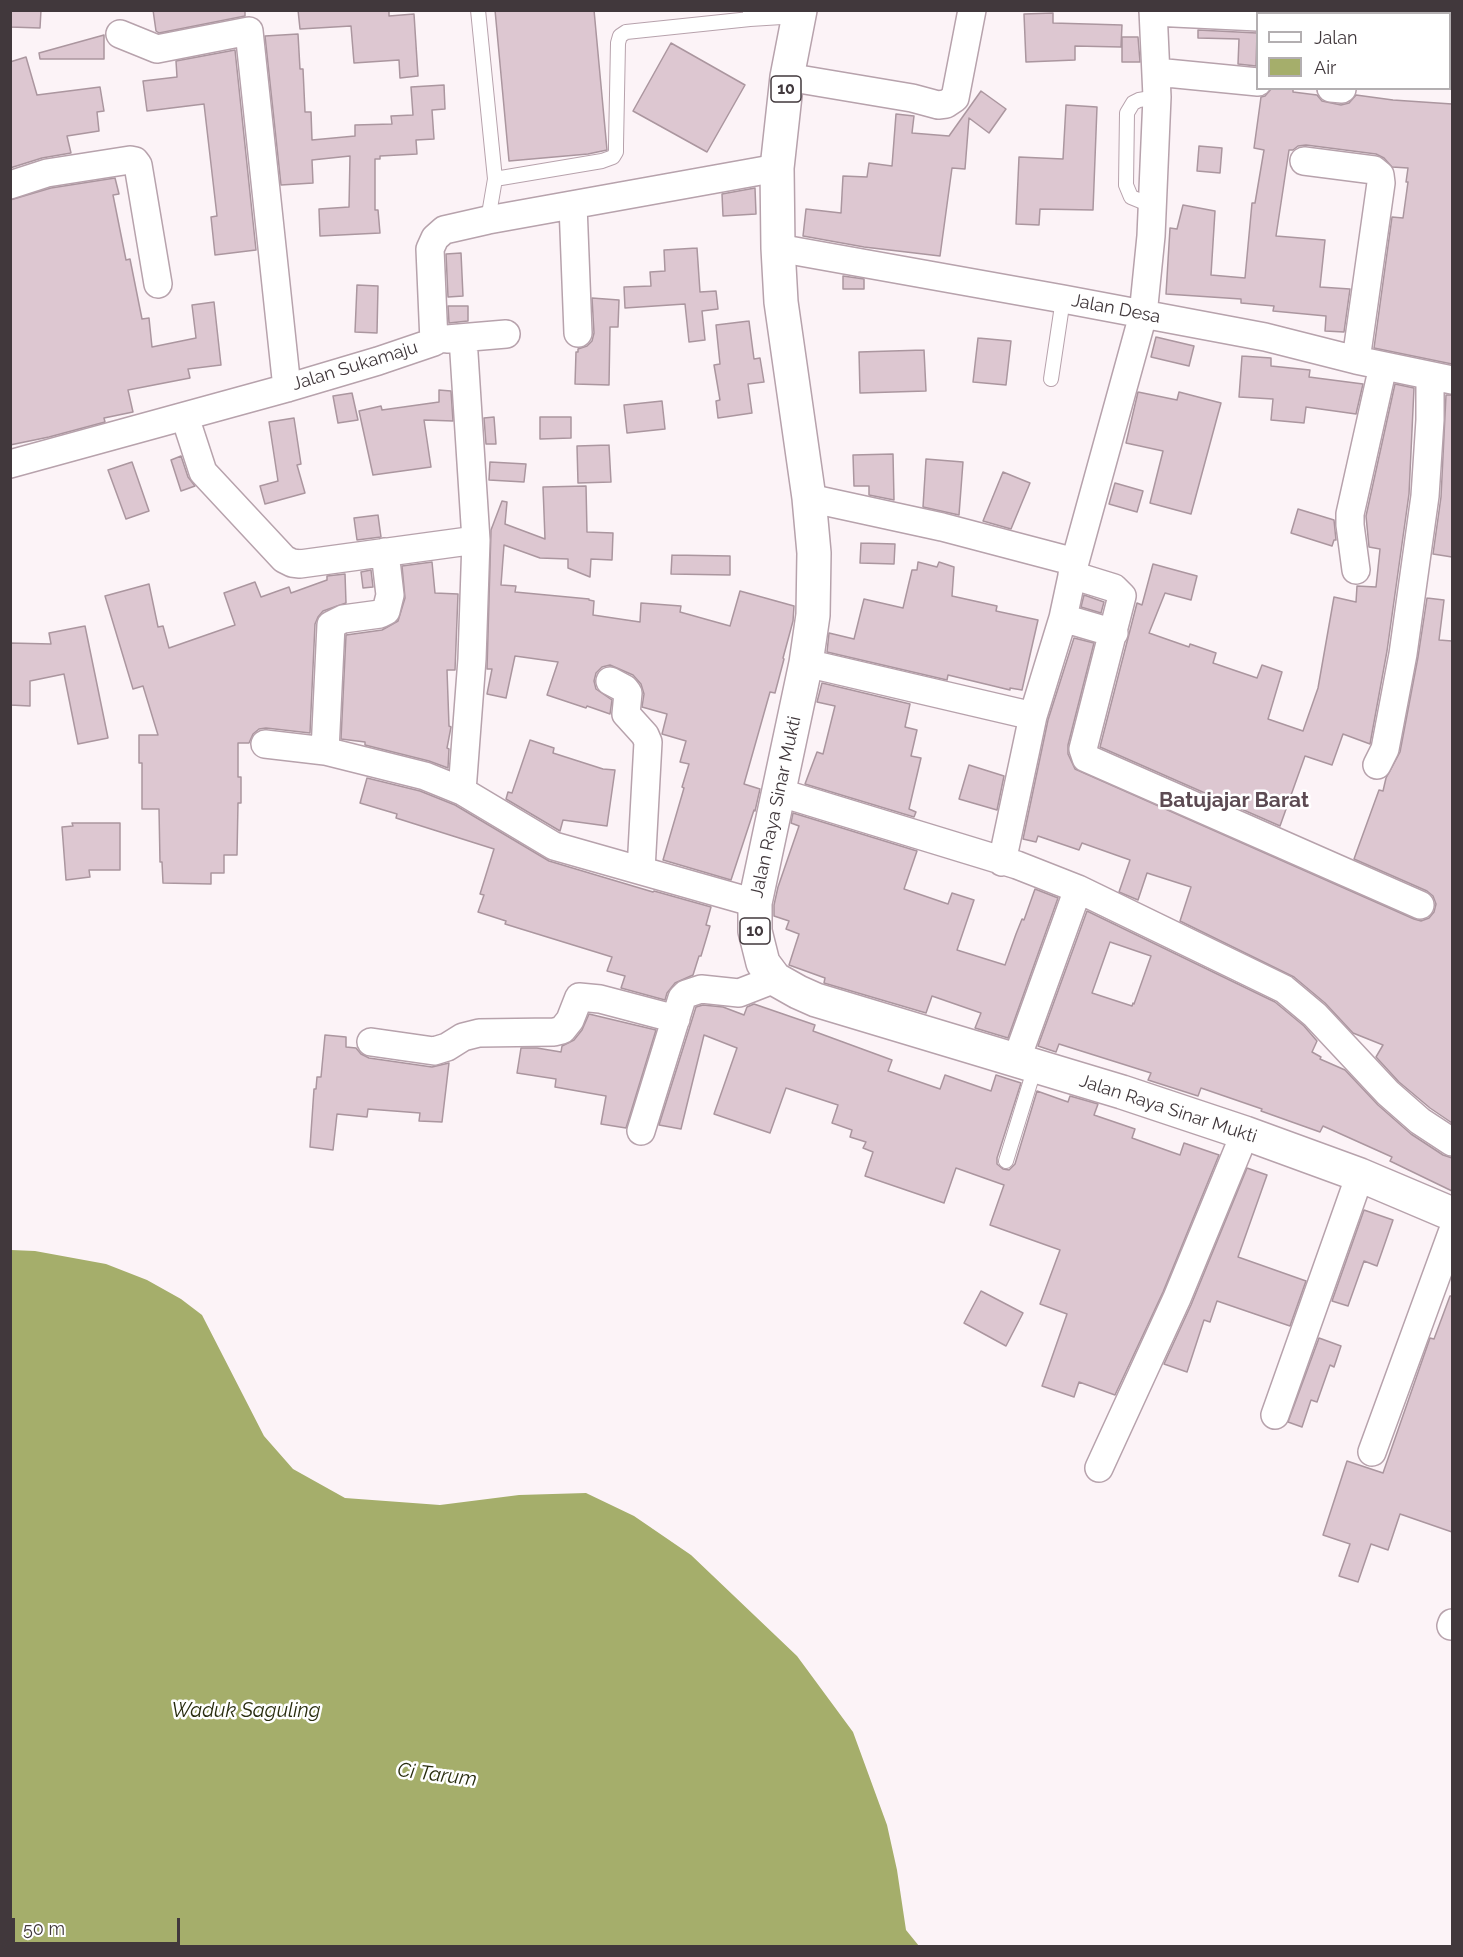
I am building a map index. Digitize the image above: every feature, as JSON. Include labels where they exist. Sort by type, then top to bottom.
[{"type":"highway","name":"10","points":[[777,168],[787,77],[800,13]]},
{"type":"highway","name":"Jalan Raya Sinar Mukti","points":[[777,168],[781,302],[809,498],[814,554],[813,615],[806,663],[755,903],[755,931],[763,963],[776,979],[816,999],[1245,1132],[1360,1175],[1452,1214]]},
{"type":"street","points":[[787,77],[912,98],[938,105],[946,104],[955,98],[972,10]]},
{"type":"street","points":[[1002,862],[1033,716],[1063,618],[1074,569],[1143,315],[1153,206],[1157,85],[1153,11],[1256,17]]},
{"type":"street","points":[[120,34],[157,49],[250,21],[286,388]]},
{"type":"street","points":[[1157,85],[1256,82]]},
{"type":"street","points":[[10,185],[47,173],[135,161],[138,165],[158,284]]},
{"type":"street","points":[[1304,161],[1374,170],[1380,175],[1381,183],[1356,360]]},
{"type":"street","name":"Jalan Sukamaju","points":[[10,464],[286,388],[434,342],[430,249],[435,238],[444,230],[777,168]]},
{"type":"street","points":[[573,205],[578,333]]},
{"type":"street","name":"Jalan Desa","points":[[778,248],[1063,298],[1265,337],[1441,378]]},
{"type":"street","points":[[434,342],[506,334]]},
{"type":"street","points":[[462,791],[472,658],[476,540],[463,338]]},
{"type":"street","points":[[1356,570],[1350,514],[1383,366]]},
{"type":"street","points":[[1377,765],[1385,749],[1403,654],[1425,496],[1430,420],[1441,378]]},
{"type":"street","points":[[185,417],[203,472],[284,559],[300,564],[476,540]]},
{"type":"street","points":[[809,498],[942,527],[1074,569],[1119,591],[1122,596],[1114,633],[1083,749],[1086,758],[1420,905]]},
{"type":"street","points":[[325,751],[331,625],[343,619],[380,614],[386,611],[390,595],[385,552]]},
{"type":"street","points":[[1063,618],[1114,633]]},
{"type":"street","points":[[806,663],[1033,716]]},
{"type":"street","points":[[610,681],[628,693],[626,714],[645,735],[648,742],[641,870]]},
{"type":"street","points":[[265,744],[325,751],[425,776],[462,791],[554,846],[755,903]]},
{"type":"street","points":[[778,792],[1017,865],[1078,889],[1284,989],[1315,1015],[1388,1093],[1420,1121],[1452,1142]]},
{"type":"street","points":[[1026,1064],[1078,889]]},
{"type":"street","points":[[641,1131],[682,998],[701,989],[739,993],[776,979]]},
{"type":"street","points":[[371,1042],[434,1051],[447,1047],[463,1037],[479,1033],[554,1032],[562,1030],[570,1020],[579,997],[600,999],[676,1018]]},
{"type":"street","points":[[1099,1468],[1177,1298],[1245,1132]]},
{"type":"street","points":[[1275,1415],[1360,1175]]},
{"type":"street","points":[[1372,1452],[1452,1233]]},
{"type":"lane","points":[[478,10],[495,179],[488,220]]},
{"type":"lane","points":[[495,179],[602,161],[613,157],[616,152],[618,43],[620,36],[626,32],[750,15],[800,13]]},
{"type":"lane","points":[[1052,379],[1063,298]]},
{"type":"lane","points":[[1006,1161],[1026,1064]]},
{"type":"water","name":"Waduk Saguling","points":[[11,1250],[35,1251],[106,1264],[147,1280],[181,1299],[202,1315],[264,1436],[293,1469],[345,1498],[440,1505],[519,1495],[586,1493],[634,1516],[691,1555],[797,1656],[853,1732],[887,1825],[897,1870],[906,1930],[919,1946],[11,1946]]},
{"type":"building","points":[[10,10],[41,10],[40,28],[10,27]]},
{"type":"building","points":[[153,10],[245,10],[245,16],[159,33],[156,31]]},
{"type":"building","points":[[298,10],[389,10],[389,16],[414,14],[418,76],[400,78],[399,60],[354,63],[351,26],[300,29]]},
{"type":"building","points":[[495,10],[594,10],[607,150],[588,154],[509,161]]},
{"type":"building","points":[[1053,13],[1053,23],[1122,25],[1121,47],[1075,46],[1075,60],[1026,62],[1024,14]]},
{"type":"building","points":[[1198,30],[1256,33],[1256,66],[1238,64],[1239,39],[1198,38]]},
{"type":"building","points":[[298,34],[300,69],[303,69],[305,112],[311,112],[312,140],[355,136],[355,125],[392,124],[391,116],[413,115],[411,87],[444,85],[445,109],[432,110],[434,139],[416,140],[417,154],[380,156],[380,159],[375,159],[375,210],[378,210],[380,233],[320,236],[319,209],[349,207],[350,156],[312,160],[313,183],[281,185],[265,36]]},
{"type":"building","points":[[104,35],[104,59],[40,59],[39,53]]},
{"type":"building","points":[[1122,37],[1138,37],[1140,62],[1122,62]]},
{"type":"building","points":[[671,43],[745,85],[707,152],[633,111]]},
{"type":"building","points":[[235,50],[256,250],[215,255],[211,217],[217,216],[204,104],[147,111],[143,81],[177,77],[176,61]]},
{"type":"building","points":[[26,57],[37,95],[100,87],[104,111],[97,112],[99,131],[67,136],[71,153],[42,158],[10,168],[10,62]]},
{"type":"building","points":[[1270,90],[1293,90],[1293,92],[1317,95],[1322,101],[1341,105],[1349,103],[1356,95],[1452,104],[1452,364],[1374,348],[1392,217],[1403,218],[1408,182],[1406,182],[1408,168],[1392,167],[1384,158],[1376,154],[1306,145],[1289,150],[1276,236],[1325,240],[1320,287],[1350,289],[1344,332],[1325,331],[1326,316],[1273,311],[1274,306],[1241,303],[1241,299],[1166,294],[1170,228],[1177,229],[1183,205],[1215,211],[1211,275],[1245,278],[1252,203],[1255,203],[1264,150],[1254,148],[1261,97]]},
{"type":"building","points":[[981,91],[1006,109],[989,133],[969,118],[965,169],[952,168],[940,256],[864,247],[803,236],[806,209],[841,213],[843,176],[867,177],[869,163],[892,166],[896,114],[914,116],[912,133],[949,136]]},
{"type":"building","points":[[1066,105],[1097,107],[1093,210],[1040,209],[1039,225],[1016,224],[1019,157],[1063,159]]},
{"type":"building","points":[[1199,146],[1222,148],[1220,173],[1197,171]]},
{"type":"building","points":[[115,178],[119,194],[113,195],[126,260],[130,259],[142,319],[149,318],[152,347],[196,338],[192,305],[214,302],[221,365],[188,369],[190,378],[128,390],[133,412],[104,418],[105,422],[10,445],[10,200],[51,188]]},
{"type":"building","points":[[755,188],[756,214],[723,216],[722,194]]},
{"type":"building","points":[[697,248],[700,292],[716,291],[718,309],[702,311],[705,340],[689,342],[685,304],[625,308],[624,287],[651,286],[650,272],[665,271],[664,250]]},
{"type":"building","points":[[461,253],[463,296],[448,297],[446,254]]},
{"type":"building","points":[[843,276],[864,279],[864,289],[843,289]]},
{"type":"building","points":[[357,285],[378,286],[377,333],[355,332]]},
{"type":"building","points":[[592,298],[619,300],[618,327],[610,327],[609,385],[575,384],[576,352],[592,341],[594,333]]},
{"type":"building","points":[[448,306],[468,306],[468,321],[449,323]]},
{"type":"building","points":[[749,321],[754,359],[760,358],[764,382],[748,384],[752,413],[718,418],[716,401],[720,400],[714,365],[720,364],[716,325]]},
{"type":"building","points":[[1156,337],[1194,346],[1189,366],[1151,357]]},
{"type":"building","points":[[978,338],[1011,341],[1006,385],[973,382]]},
{"type":"building","points":[[924,350],[926,391],[860,393],[859,352]]},
{"type":"building","points":[[1242,356],[1271,358],[1271,366],[1310,370],[1309,377],[1363,384],[1356,414],[1306,407],[1304,423],[1271,420],[1273,399],[1239,397]]},
{"type":"building","points":[[1395,384],[1414,388],[1409,494],[1387,651],[1370,744],[1343,734],[1332,765],[1305,756],[1280,826],[1100,747],[1137,603],[1142,605],[1153,564],[1197,576],[1191,600],[1165,593],[1149,633],[1189,647],[1190,644],[1216,653],[1213,663],[1257,678],[1262,665],[1282,672],[1268,719],[1303,731],[1318,688],[1334,597],[1356,602],[1357,586],[1376,587],[1380,549],[1369,547],[1366,516]]},
{"type":"building","points":[[439,390],[451,391],[453,421],[424,420],[431,467],[373,475],[359,411],[381,406],[382,410],[439,402]]},
{"type":"building","points":[[1138,392],[1177,400],[1179,392],[1221,403],[1191,514],[1150,503],[1163,451],[1126,443]]},
{"type":"building","points":[[352,393],[358,420],[338,423],[333,396]]},
{"type":"building","points":[[1446,395],[1452,395],[1452,557],[1433,554],[1441,497]]},
{"type":"building","points":[[662,401],[665,429],[627,433],[624,405]]},
{"type":"building","points":[[494,417],[496,444],[486,444],[484,418]]},
{"type":"building","points":[[540,417],[571,417],[571,438],[540,439]]},
{"type":"building","points":[[294,418],[301,464],[297,465],[305,493],[265,504],[260,486],[278,481],[269,422]]},
{"type":"building","points":[[609,445],[611,482],[578,483],[577,446]]},
{"type":"building","points":[[893,454],[894,500],[869,495],[869,486],[854,486],[853,455]]},
{"type":"building","points":[[181,456],[188,477],[195,486],[181,491],[171,460]]},
{"type":"building","points":[[926,459],[963,462],[959,515],[923,507]]},
{"type":"building","points":[[132,462],[149,511],[126,519],[108,470]]},
{"type":"building","points":[[490,462],[526,464],[524,482],[489,480]]},
{"type":"building","points":[[1003,472],[1030,483],[1011,529],[983,521]]},
{"type":"building","points":[[1115,483],[1143,491],[1137,512],[1109,504]]},
{"type":"building","points":[[586,486],[587,532],[613,533],[612,560],[591,559],[590,577],[568,568],[568,559],[540,558],[504,545],[501,585],[516,586],[515,592],[589,599],[594,601],[593,615],[640,622],[641,603],[681,606],[680,612],[730,626],[740,591],[794,606],[793,621],[775,693],[770,692],[744,784],[760,789],[755,811],[731,880],[663,860],[689,764],[680,762],[686,741],[662,734],[667,714],[642,707],[644,694],[641,684],[633,675],[610,665],[602,667],[596,673],[594,681],[596,689],[612,700],[610,714],[547,695],[558,662],[515,656],[506,698],[487,694],[492,669],[487,669],[491,530],[502,501],[507,502],[505,524],[545,539],[543,487]]},
{"type":"building","points":[[1298,509],[1334,520],[1336,540],[1332,546],[1291,533]]},
{"type":"building","points":[[378,515],[381,537],[357,540],[354,518]]},
{"type":"building","points":[[861,543],[895,544],[894,564],[860,563]]},
{"type":"building","points":[[672,555],[730,556],[730,575],[671,574]]},
{"type":"building","points":[[432,562],[435,593],[458,594],[455,670],[447,670],[449,726],[451,727],[447,748],[449,749],[448,768],[365,745],[365,742],[341,739],[346,635],[382,630],[398,621],[405,598],[402,566]]},
{"type":"building","points":[[918,562],[937,567],[939,562],[954,567],[952,596],[997,606],[996,611],[1038,620],[1022,690],[1010,688],[1010,690],[948,675],[947,680],[827,652],[829,633],[854,639],[864,599],[903,608],[912,570],[917,570]]},
{"type":"building","points":[[371,570],[373,587],[363,588],[361,572]]},
{"type":"building","points":[[345,574],[346,603],[323,611],[315,624],[310,733],[266,728],[259,729],[253,734],[249,743],[238,743],[241,803],[238,803],[237,855],[224,855],[224,873],[211,873],[211,884],[163,883],[162,862],[160,862],[159,809],[142,809],[142,763],[139,763],[139,735],[158,735],[143,686],[133,689],[105,596],[149,584],[158,627],[163,626],[169,648],[235,625],[224,593],[255,582],[261,597],[289,587],[291,593],[327,580],[327,576]]},
{"type":"building","points":[[1084,595],[1104,602],[1101,613],[1081,607]]},
{"type":"building","points":[[1427,598],[1444,600],[1439,640],[1452,641],[1452,1123],[1399,1082],[1376,1057],[1383,1045],[1353,1033],[1325,1003],[1294,977],[1180,921],[1191,887],[1147,873],[1138,900],[1119,892],[1130,860],[1082,843],[1079,850],[1038,836],[1036,842],[1023,839],[1048,720],[1074,638],[1094,643],[1068,745],[1068,754],[1075,769],[1414,919],[1421,921],[1429,918],[1436,904],[1433,896],[1427,891],[1354,859],[1379,790],[1383,791],[1386,778],[1400,752]]},
{"type":"building","points":[[85,626],[108,738],[78,744],[64,674],[30,681],[30,706],[10,705],[10,643],[51,644],[49,633]]},
{"type":"building","points":[[822,683],[910,704],[905,727],[917,730],[911,756],[921,758],[909,809],[916,812],[914,817],[805,784],[817,752],[823,754],[835,706],[817,702]]},
{"type":"building","points":[[530,740],[554,748],[553,753],[603,769],[615,770],[607,826],[563,820],[560,831],[506,799],[508,792],[512,793]]},
{"type":"building","points":[[969,765],[1004,776],[997,810],[959,799]]},
{"type":"building","points":[[367,778],[420,791],[455,805],[549,861],[711,907],[706,925],[710,926],[693,975],[675,983],[667,993],[665,1000],[621,988],[625,976],[607,971],[612,957],[505,924],[506,921],[478,912],[484,895],[480,894],[494,849],[396,818],[397,814],[360,803]]},
{"type":"building","points":[[793,813],[917,851],[904,889],[948,904],[952,893],[974,900],[957,950],[1005,965],[1035,889],[1058,898],[1008,1038],[975,1028],[981,1013],[932,996],[926,1013],[824,983],[825,978],[789,965],[799,934],[786,929],[789,921],[774,916],[774,905],[799,826],[791,823]]},
{"type":"building","points":[[72,823],[120,823],[120,870],[89,870],[90,877],[66,880],[62,827],[73,826]]},
{"type":"building","points":[[1087,911],[1275,1002],[1304,1026],[1317,1041],[1312,1052],[1321,1057],[1320,1059],[1345,1070],[1378,1105],[1411,1134],[1443,1155],[1452,1158],[1452,1191],[1390,1161],[1392,1157],[1323,1126],[1320,1132],[1201,1088],[1198,1096],[1148,1080],[1151,1073],[1059,1044],[1056,1052],[1038,1046]],"holes":[[[1110,942],[1151,956],[1132,1006],[1092,993]]]},
{"type":"building","points":[[754,1004],[815,1025],[813,1031],[892,1060],[888,1071],[940,1089],[945,1075],[991,1091],[996,1075],[1021,1083],[997,1158],[997,1164],[1003,1169],[1009,1170],[1015,1164],[1037,1091],[1068,1102],[1070,1096],[1098,1104],[1094,1115],[1135,1129],[1132,1138],[1180,1155],[1184,1143],[1219,1155],[1163,1292],[1115,1395],[1079,1382],[1074,1397],[1042,1386],[1067,1314],[1040,1304],[1060,1250],[990,1225],[1004,1185],[956,1168],[944,1203],[865,1176],[873,1152],[863,1148],[866,1142],[850,1137],[852,1130],[832,1123],[838,1105],[786,1088],[770,1133],[714,1114],[737,1048],[704,1035],[681,1129],[659,1125],[696,1007],[703,1005],[723,1007],[744,1015],[747,1007]]},
{"type":"building","points":[[589,1014],[656,1030],[626,1128],[601,1124],[606,1096],[555,1087],[556,1079],[517,1073],[521,1048],[561,1052],[562,1046],[574,1040],[582,1030]]},
{"type":"building","points":[[325,1035],[346,1037],[346,1047],[356,1048],[369,1058],[432,1067],[449,1063],[442,1122],[419,1121],[420,1113],[368,1109],[367,1117],[337,1114],[333,1150],[310,1147],[314,1089],[316,1089],[317,1077],[321,1077]]},
{"type":"building","points":[[1247,1168],[1267,1175],[1238,1257],[1306,1281],[1290,1326],[1217,1301],[1210,1322],[1204,1320],[1187,1372],[1164,1364],[1191,1305]]},
{"type":"building","points":[[1364,1210],[1393,1220],[1377,1266],[1364,1261],[1348,1306],[1332,1301]]},
{"type":"building","points":[[981,1291],[1023,1313],[1006,1346],[964,1323]]},
{"type":"building","points":[[1450,1296],[1452,1296],[1452,1532],[1400,1514],[1388,1550],[1371,1544],[1358,1582],[1339,1576],[1350,1544],[1323,1535],[1347,1461],[1383,1473],[1430,1338],[1434,1339]]},
{"type":"building","points":[[1319,1338],[1341,1346],[1334,1367],[1330,1365],[1317,1402],[1311,1400],[1302,1427],[1288,1422]]},
{"type":"district","name":"Batujajar Barat","points":[[1234,801]]},
{"type":"water label","name":"Ci Tarum","points":[[437,1775]]}]
